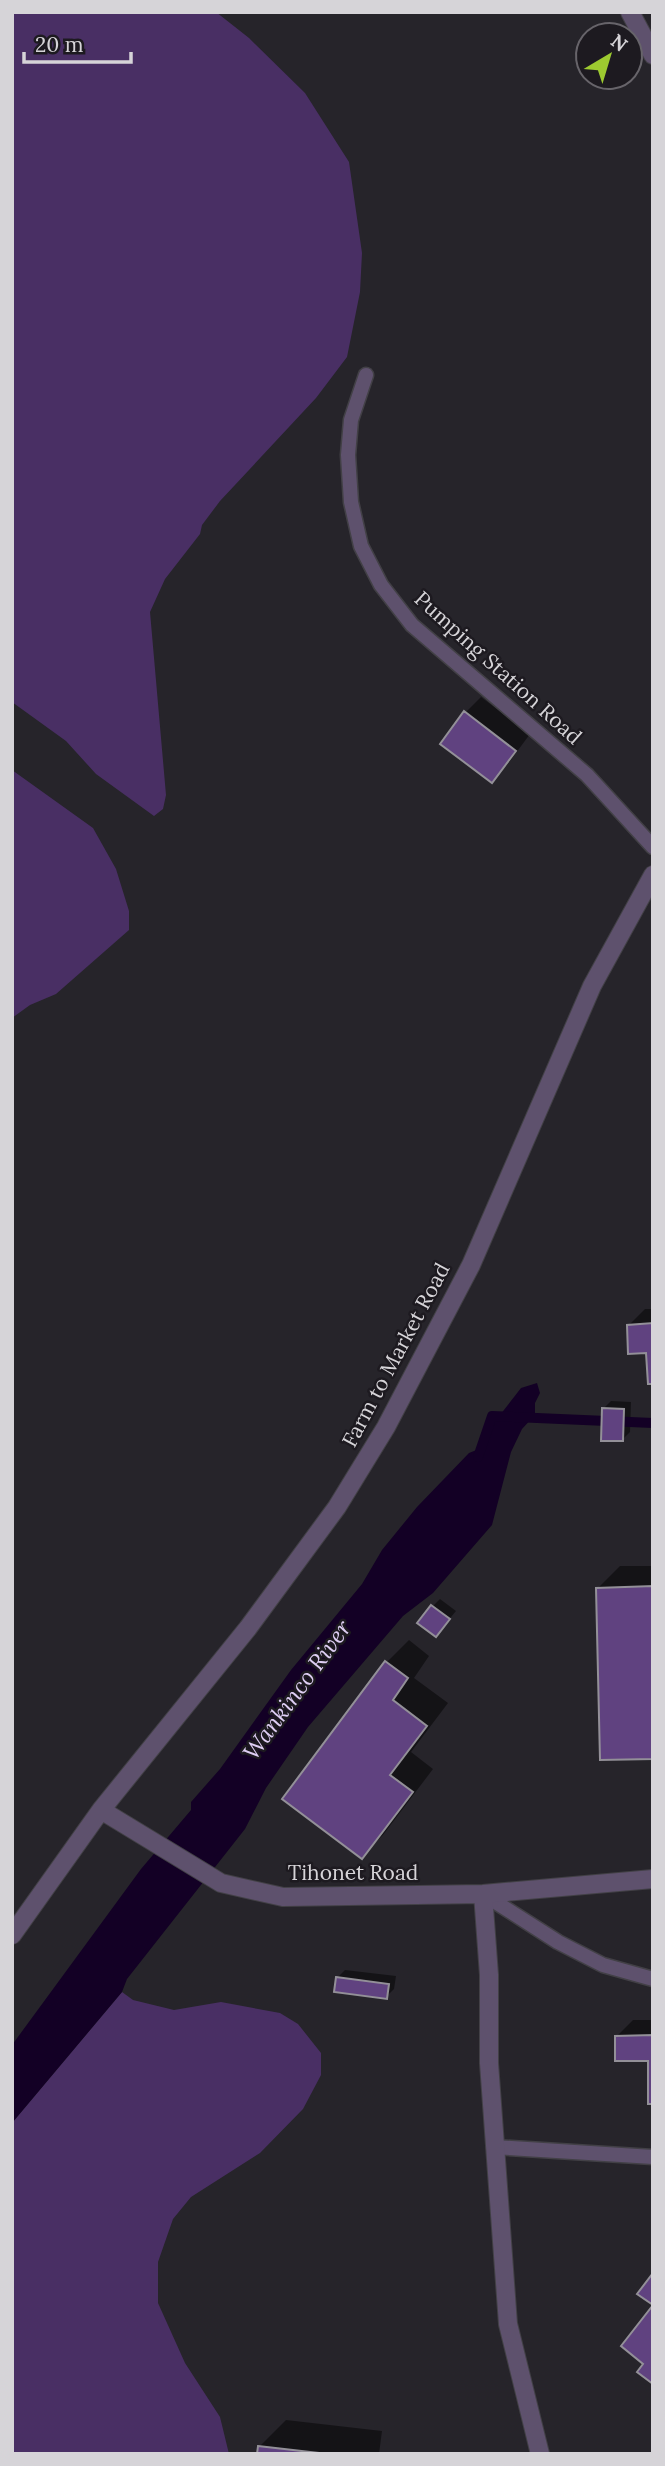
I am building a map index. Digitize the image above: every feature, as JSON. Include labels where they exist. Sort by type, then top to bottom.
[{"type":"street","points":[[630,12],[653,55]]},
{"type":"street","name":"Farm to Market Road","points":[[101,1810],[248,1628],[337,1507],[386,1427],[471,1265],[592,986],[653,875]]},
{"type":"street","points":[[12,1934],[101,1810]]},
{"type":"street","name":"Tihonet Road","points":[[101,1810],[220,1883],[283,1897],[483,1894],[653,1878]]},
{"type":"street","points":[[483,1894],[489,1975],[489,2063],[508,2323],[540,2454]]},
{"type":"lane","name":"Pumping Station Road","points":[[366,375],[351,420],[349,479],[360,546],[381,585],[412,625],[587,775],[653,846]]},
{"type":"lane","points":[[483,1894],[558,1942],[603,1965],[653,1979]]},
{"type":"lane","points":[[494,2147],[653,2157]]},
{"type":"shaded area","points":[[12,12],[216,12],[249,38],[305,93],[349,162],[362,253],[360,292],[347,357],[316,398],[220,501],[202,525],[200,534],[165,579],[150,612],[166,795],[163,809],[154,816],[96,774],[66,741],[12,702]]},
{"type":"shaded area","points":[[12,770],[93,828],[116,869],[129,911],[129,930],[56,994],[30,1005],[12,1018]]},
{"type":"shaded area","points":[[122,1992],[133,2000],[174,2010],[221,2002],[280,2013],[298,2024],[321,2053],[321,2075],[303,2109],[260,2153],[191,2197],[173,2219],[158,2262],[158,2303],[185,2363],[220,2417],[229,2454],[12,2454],[12,2123]]},
{"type":"water","points":[[537,1383],[540,1393],[535,1403],[535,1415],[522,1429],[511,1452],[492,1525],[433,1593],[403,1616],[308,1727],[266,1788],[245,1829],[127,1979],[122,1992],[12,2123],[12,2045],[141,1869],[191,1810],[191,1802],[220,1769],[291,1670],[362,1584],[382,1550],[417,1507],[469,1453],[479,1449],[486,1439],[486,1433],[521,1388]]},
{"type":"building","points":[[464,711],[516,751],[492,783],[440,744]]},
{"type":"building","points":[[653,1323],[653,1384],[648,1384],[646,1353],[628,1354],[627,1325]]},
{"type":"building","points":[[602,1408],[624,1409],[623,1441],[601,1441]]},
{"type":"building","points":[[653,1586],[653,1759],[600,1760],[596,1588]]},
{"type":"building","points":[[431,1605],[450,1619],[436,1637],[417,1623]]},
{"type":"building","points":[[385,1661],[408,1678],[393,1700],[427,1726],[390,1775],[413,1792],[362,1859],[282,1799]]},
{"type":"building","points":[[336,1977],[389,1984],[387,1999],[334,1992]]},
{"type":"building","points":[[653,2035],[653,2104],[648,2104],[648,2061],[615,2061],[615,2036]]},
{"type":"building","points":[[653,2273],[653,2305],[637,2294]]},
{"type":"building","points":[[653,2305],[653,2384],[637,2372],[643,2364],[621,2346]]},
{"type":"building","points":[[258,2446],[328,2454],[257,2454]]},
{"type":"waterway","name":"Wankinco River","points":[[478,1457],[492,1416],[653,1423]]}]
